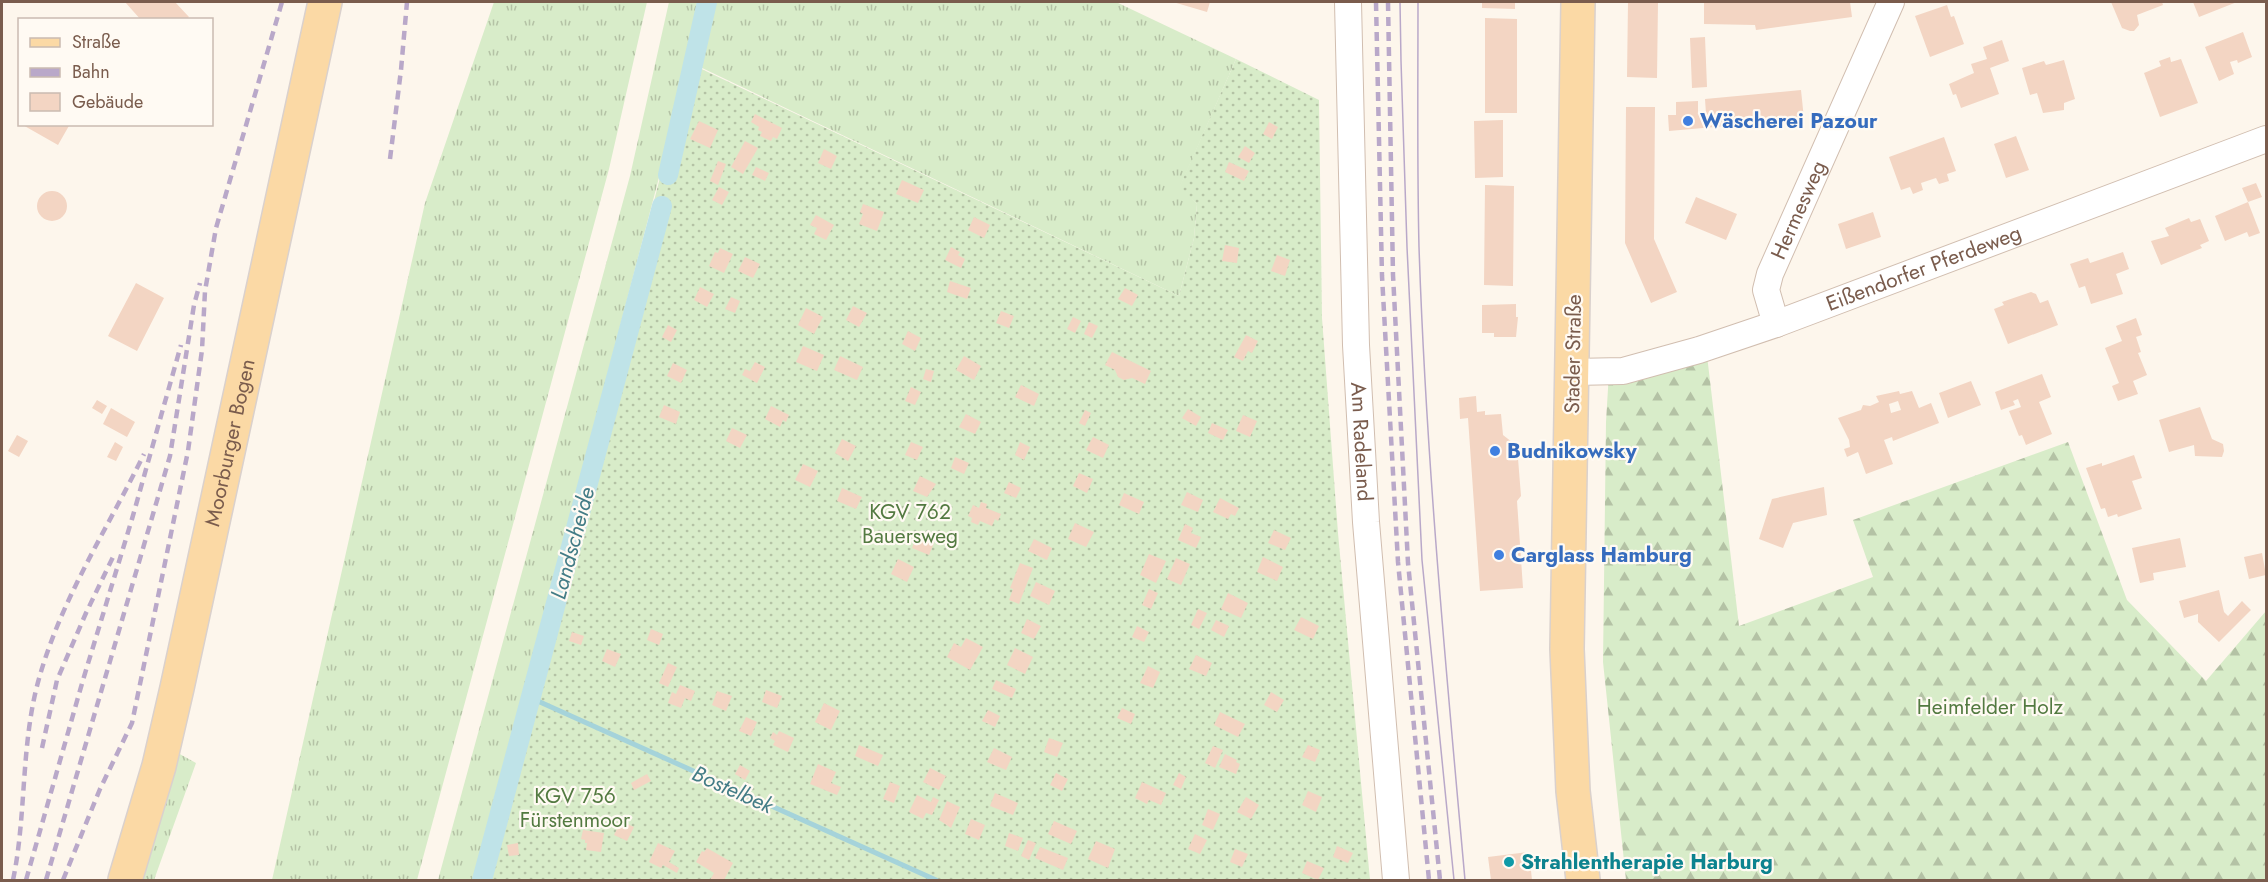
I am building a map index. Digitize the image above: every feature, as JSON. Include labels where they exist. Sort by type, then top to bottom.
[{"type":"main road","name":"Moorburger Bogen","points":[[125,880],[156,777],[177,688],[325,2]]},
{"type":"main road","name":"Stader Straße","points":[[1577,3],[1574,372],[1568,649],[1573,791],[1582,880]]},
{"type":"street","name":"Am Radeland","points":[[1348,2],[1356,345],[1366,522],[1396,880]]},
{"type":"street","name":"Hermesweg","points":[[1776,324],[1766,290],[1770,274],[1891,2]]},
{"type":"street","name":"Eißendorfer Pferdeweg","points":[[1574,372],[1609,372],[1632,369],[1776,324],[2266,140]]},
{"type":"green space","points":[[494,2],[647,2],[609,169],[417,880],[272,880],[425,203]]},
{"type":"green space","points":[[669,2],[702,2],[689,63],[475,880],[438,880],[630,176]]},
{"type":"green space","points":[[714,2],[1116,2],[1236,59],[1180,187],[1197,204],[1194,238],[1179,296],[700,67]]},
{"type":"green space","name":"KGV 762 Bauersweg","points":[[1236,59],[1319,100],[1322,318],[1338,533],[1370,880],[479,880],[526,706],[689,63],[1179,296],[1194,238],[1197,204],[1179,188]]},
{"type":"green space","name":"Heimfelder Holz","points":[[1706,347],[1739,626],[1873,577],[1853,520],[2068,442],[2127,600],[2206,681],[2266,611],[2266,880],[1626,880],[1603,662],[1606,422],[1609,372]]},
{"type":"green space","points":[[178,753],[196,763],[154,880],[139,880]]},
{"type":"building","points":[[125,2],[175,2],[189,17],[188,18],[139,18]]},
{"type":"building","points":[[1173,2],[1210,2],[1207,12]]},
{"type":"building","points":[[1482,2],[1515,2],[1515,9],[1482,8]]},
{"type":"building","points":[[1628,2],[1658,2],[1657,78],[1627,77]]},
{"type":"building","points":[[1704,2],[1850,2],[1852,17],[1756,30],[1755,25],[1704,24]]},
{"type":"building","points":[[2111,2],[2162,2],[2163,5],[2137,15],[2139,25],[2134,31],[2130,31],[2122,28]]},
{"type":"building","points":[[2193,2],[2237,2],[2199,17]]},
{"type":"building","points":[[1947,5],[1951,17],[1954,16],[1964,44],[1930,57],[1915,16]]},
{"type":"building","points":[[1485,18],[1517,19],[1517,113],[1485,113]]},
{"type":"building","points":[[2243,32],[2252,57],[2238,63],[2237,60],[2230,62],[2234,74],[2219,81],[2205,47]]},
{"type":"building","points":[[1705,37],[1707,87],[1692,88],[1690,38]]},
{"type":"building","points":[[2002,40],[2009,61],[1990,68],[1999,94],[1961,108],[1949,84],[1974,73],[1971,64],[1987,59],[1983,47]]},
{"type":"building","points":[[2170,57],[2171,62],[2181,59],[2198,103],[2160,117],[2144,73],[2161,66],[2159,61]]},
{"type":"building","points":[[2064,60],[2075,99],[2064,103],[2064,110],[2043,113],[2037,93],[2030,95],[2022,68],[2044,61],[2046,65]]},
{"type":"building","points":[[1801,90],[1804,119],[1669,131],[1668,115],[1676,115],[1676,102],[1698,101],[1698,114],[1706,114],[1705,99]]},
{"type":"building","points":[[1626,107],[1655,107],[1654,239],[1677,292],[1651,303],[1625,243]]},
{"type":"building","points":[[755,114],[782,128],[777,139],[773,137],[771,141],[760,136],[762,132],[758,130],[759,127],[751,122]]},
{"type":"building","points":[[1503,120],[1503,177],[1475,178],[1474,121]]},
{"type":"building","points":[[699,121],[718,130],[710,148],[690,139]]},
{"type":"building","points":[[1269,122],[1278,127],[1272,139],[1263,134]]},
{"type":"building","points":[[25,126],[69,126],[58,145]]},
{"type":"building","points":[[2016,136],[2029,170],[2006,178],[1994,144]]},
{"type":"building","points":[[1944,137],[1956,171],[1947,174],[1949,181],[1939,184],[1936,178],[1921,183],[1923,190],[1913,194],[1910,187],[1901,190],[1889,157]]},
{"type":"building","points":[[745,141],[758,148],[743,174],[731,167]]},
{"type":"building","points":[[1245,146],[1255,153],[1249,163],[1238,157]]},
{"type":"building","points":[[824,149],[837,156],[831,169],[818,163]]},
{"type":"building","points":[[718,161],[726,164],[718,185],[710,181]]},
{"type":"building","points":[[1229,162],[1249,171],[1244,181],[1225,172]]},
{"type":"building","points":[[756,167],[769,173],[765,181],[752,175]]},
{"type":"building","points":[[902,180],[924,190],[918,203],[896,194]]},
{"type":"building","points":[[2256,183],[2262,197],[2248,202],[2242,188]]},
{"type":"building","points":[[1485,185],[1514,186],[1513,286],[1484,285]]},
{"type":"building","points":[[719,187],[729,192],[722,205],[712,200]]},
{"type":"building","points":[[52,191],[63,195],[67,206],[63,217],[52,221],[41,217],[37,206],[41,195]]},
{"type":"building","points":[[1696,197],[1737,214],[1726,240],[1685,223]]},
{"type":"building","points":[[2248,202],[2260,233],[2249,237],[2247,232],[2225,241],[2215,216]]},
{"type":"building","points":[[863,204],[884,212],[877,231],[859,224],[863,214],[860,212]]},
{"type":"building","points":[[1873,212],[1881,237],[1846,249],[1838,224]]},
{"type":"building","points":[[816,215],[834,225],[826,240],[814,234],[817,228],[810,225]]},
{"type":"building","points":[[974,217],[990,225],[984,238],[968,230]]},
{"type":"building","points":[[2189,218],[2191,222],[2200,219],[2209,241],[2200,245],[2202,248],[2161,265],[2151,241],[2169,236],[2165,228]]},
{"type":"building","points":[[1225,245],[1239,248],[1237,263],[1222,261]]},
{"type":"building","points":[[951,247],[960,252],[958,255],[965,259],[961,268],[945,260]]},
{"type":"building","points":[[720,248],[733,254],[724,273],[709,266],[715,252],[718,253]]},
{"type":"building","points":[[2123,252],[2129,269],[2116,274],[2123,294],[2091,304],[2085,286],[2079,288],[2070,264],[2088,258],[2090,263]]},
{"type":"building","points":[[1277,255],[1290,260],[1285,276],[1271,271]]},
{"type":"building","points":[[745,257],[760,264],[753,278],[738,271]]},
{"type":"building","points":[[950,281],[971,288],[967,299],[947,292]]},
{"type":"building","points":[[136,283],[164,298],[137,351],[108,336]]},
{"type":"building","points":[[700,287],[714,294],[707,307],[694,300]]},
{"type":"building","points":[[1125,288],[1138,295],[1132,306],[1118,299]]},
{"type":"building","points":[[2031,292],[2036,294],[2040,303],[2048,300],[2058,325],[2008,344],[1994,309],[2004,305],[2002,302]]},
{"type":"building","points":[[731,297],[740,301],[735,313],[725,309]]},
{"type":"building","points":[[1516,304],[1516,317],[1518,317],[1516,337],[1494,337],[1494,333],[1482,333],[1482,305]]},
{"type":"building","points":[[853,306],[867,313],[859,327],[846,320]]},
{"type":"building","points":[[806,308],[823,317],[814,334],[798,325]]},
{"type":"building","points":[[1001,311],[1014,316],[1009,328],[996,323]]},
{"type":"building","points":[[1073,317],[1081,321],[1075,333],[1067,329]]},
{"type":"building","points":[[2136,318],[2142,335],[2136,337],[2141,352],[2138,353],[2147,375],[2133,381],[2138,394],[2118,401],[2112,386],[2119,383],[2105,348],[2122,341],[2116,326]]},
{"type":"building","points":[[1089,322],[1098,326],[1092,338],[1084,334]]},
{"type":"building","points":[[668,325],[677,330],[671,342],[662,337]]},
{"type":"building","points":[[908,331],[921,338],[915,351],[902,344]]},
{"type":"building","points":[[1246,335],[1258,341],[1252,353],[1248,351],[1243,361],[1234,357]]},
{"type":"building","points":[[803,346],[824,355],[817,371],[796,362]]},
{"type":"building","points":[[1112,352],[1151,371],[1145,384],[1132,378],[1124,380],[1118,377],[1115,370],[1105,365]]},
{"type":"building","points":[[840,356],[863,367],[857,380],[834,370]]},
{"type":"building","points":[[964,356],[981,366],[974,380],[956,370]]},
{"type":"building","points":[[755,362],[765,367],[757,383],[742,375],[745,369],[750,371]]},
{"type":"building","points":[[673,363],[687,370],[681,383],[667,376]]},
{"type":"building","points":[[926,369],[934,371],[931,382],[923,379]]},
{"type":"building","points":[[2042,374],[2051,397],[2039,402],[2052,434],[2026,445],[2022,435],[2019,436],[2009,411],[2021,407],[2018,399],[2013,401],[2015,405],[2001,410],[1995,392]]},
{"type":"building","points":[[1971,381],[1981,405],[1948,418],[1939,393]]},
{"type":"building","points":[[1021,385],[1039,394],[1034,406],[1015,397]]},
{"type":"building","points":[[911,387],[921,392],[915,405],[905,401]]},
{"type":"building","points":[[1912,391],[1919,408],[1931,403],[1939,423],[1893,441],[1892,437],[1884,440],[1893,464],[1866,474],[1858,452],[1847,457],[1844,449],[1850,447],[1849,440],[1838,418],[1861,410],[1863,405],[1870,406],[1879,402],[1876,396]],"holes":[[[1898,401],[1901,410],[1891,413],[1889,404]]]},
{"type":"building","points":[[1476,396],[1477,412],[1485,411],[1485,415],[1501,414],[1503,435],[1517,446],[1521,496],[1517,501],[1523,588],[1480,591],[1468,418],[1460,419],[1459,398]]},
{"type":"building","points":[[97,400],[107,406],[102,414],[92,408]]},
{"type":"building","points":[[664,405],[680,412],[676,424],[659,417]]},
{"type":"building","points":[[771,406],[789,415],[780,427],[765,419]]},
{"type":"building","points":[[2200,407],[2212,439],[2223,444],[2222,457],[2195,456],[2194,445],[2169,452],[2159,420]]},
{"type":"building","points":[[111,408],[135,422],[127,437],[103,424]]},
{"type":"building","points":[[1188,409],[1201,417],[1196,426],[1182,418]]},
{"type":"building","points":[[1085,410],[1091,413],[1085,426],[1079,423]]},
{"type":"building","points":[[966,414],[981,422],[975,434],[959,427]]},
{"type":"building","points":[[1243,415],[1257,421],[1250,437],[1236,431]]},
{"type":"building","points":[[1212,423],[1228,430],[1223,440],[1208,433]]},
{"type":"building","points":[[732,428],[747,435],[740,448],[726,441]]},
{"type":"building","points":[[17,435],[28,441],[19,457],[8,451]]},
{"type":"building","points":[[1093,437],[1109,445],[1103,458],[1086,450]]},
{"type":"building","points":[[842,439],[856,446],[848,461],[835,453]]},
{"type":"building","points":[[115,442],[123,447],[116,461],[107,457]]},
{"type":"building","points":[[911,442],[923,447],[917,460],[905,455]]},
{"type":"building","points":[[1020,442],[1030,447],[1024,460],[1015,455]]},
{"type":"building","points":[[2134,455],[2142,478],[2132,481],[2142,509],[2118,517],[2117,514],[2108,517],[2105,508],[2101,509],[2086,468],[2102,463],[2102,466]]},
{"type":"building","points":[[955,457],[969,463],[964,474],[951,468]]},
{"type":"building","points":[[803,464],[818,471],[810,487],[795,480]]},
{"type":"building","points":[[1079,473],[1093,479],[1087,493],[1073,486]]},
{"type":"building","points":[[920,476],[936,484],[927,497],[913,491]]},
{"type":"building","points":[[1009,482],[1021,488],[1016,498],[1004,493]]},
{"type":"building","points":[[1824,487],[1827,515],[1793,523],[1783,548],[1759,539],[1772,499]]},
{"type":"building","points":[[842,488],[862,497],[856,509],[837,501]]},
{"type":"building","points":[[1187,492],[1203,500],[1198,512],[1181,505]]},
{"type":"building","points":[[1124,493],[1144,502],[1139,514],[1119,505]]},
{"type":"building","points":[[1220,498],[1239,508],[1235,516],[1231,514],[1228,519],[1213,512]]},
{"type":"building","points":[[981,502],[987,504],[986,508],[1001,514],[992,526],[980,521],[978,525],[971,522],[972,518],[968,516],[973,505],[979,508]]},
{"type":"building","points":[[1075,523],[1094,532],[1086,547],[1068,539]]},
{"type":"building","points":[[1185,524],[1193,528],[1191,533],[1201,537],[1196,548],[1178,540]]},
{"type":"building","points":[[1274,530],[1291,538],[1285,550],[1268,543]]},
{"type":"building","points":[[917,535],[934,543],[929,555],[912,548]]},
{"type":"building","points":[[2180,538],[2186,567],[2153,573],[2154,580],[2140,583],[2132,548]]},
{"type":"building","points":[[1034,539],[1052,548],[1047,560],[1028,551]]},
{"type":"building","points":[[2262,553],[2266,575],[2249,579],[2244,557]]},
{"type":"building","points":[[1149,554],[1166,561],[1156,583],[1140,575]]},
{"type":"building","points":[[1263,557],[1283,567],[1277,581],[1257,572]]},
{"type":"building","points":[[1176,558],[1190,564],[1181,585],[1167,579]]},
{"type":"building","points":[[898,559],[914,567],[907,582],[891,574]]},
{"type":"building","points":[[1020,563],[1033,568],[1019,604],[1009,600],[1013,589],[1010,588]]},
{"type":"building","points":[[1036,582],[1055,591],[1049,605],[1030,596]]},
{"type":"building","points":[[1149,589],[1158,593],[1151,609],[1142,605]]},
{"type":"building","points":[[2219,590],[2224,612],[2228,616],[2242,601],[2251,610],[2219,642],[2198,622],[2198,614],[2184,618],[2179,601]]},
{"type":"building","points":[[1228,593],[1248,603],[1241,618],[1221,609]]},
{"type":"building","points":[[1198,609],[1207,613],[1199,629],[1191,625]]},
{"type":"building","points":[[1301,617],[1319,626],[1313,639],[1294,630]]},
{"type":"building","points":[[1027,619],[1041,626],[1034,639],[1021,633]]},
{"type":"building","points":[[1216,620],[1229,626],[1224,637],[1211,630]]},
{"type":"building","points":[[1137,626],[1149,632],[1144,642],[1132,637]]},
{"type":"building","points":[[651,629],[663,634],[659,645],[647,640]]},
{"type":"building","points":[[572,632],[584,636],[581,645],[569,641]]},
{"type":"building","points":[[966,638],[983,647],[970,670],[947,657],[954,643],[961,647]]},
{"type":"building","points":[[1015,648],[1033,657],[1025,674],[1007,665]]},
{"type":"building","points":[[607,649],[621,654],[615,667],[602,661]]},
{"type":"building","points":[[1196,655],[1212,663],[1206,676],[1189,669]]},
{"type":"building","points":[[668,663],[677,667],[668,687],[659,683]]},
{"type":"building","points":[[1148,666],[1160,672],[1153,688],[1140,683]]},
{"type":"building","points":[[996,680],[1016,689],[1012,698],[992,689]]},
{"type":"building","points":[[680,685],[695,691],[691,701],[685,698],[681,708],[668,703],[672,692],[676,694]]},
{"type":"building","points":[[766,690],[782,696],[777,708],[762,702]]},
{"type":"building","points":[[717,691],[732,696],[726,711],[712,705]]},
{"type":"building","points":[[1271,692],[1284,700],[1277,712],[1264,705]]},
{"type":"building","points":[[824,703],[840,711],[831,730],[815,722]]},
{"type":"building","points":[[1122,708],[1135,714],[1131,724],[1117,718]]},
{"type":"building","points":[[988,710],[1000,716],[995,727],[982,721]]},
{"type":"building","points":[[1220,712],[1245,724],[1238,737],[1214,725]]},
{"type":"building","points":[[746,717],[757,722],[751,736],[739,731]]},
{"type":"building","points":[[779,731],[794,738],[788,752],[773,745],[775,741],[770,738],[773,732],[777,735]]},
{"type":"building","points":[[1049,738],[1063,743],[1057,757],[1044,752]]},
{"type":"building","points":[[859,745],[883,755],[878,766],[855,756]]},
{"type":"building","points":[[1308,745],[1320,750],[1315,762],[1302,757]]},
{"type":"building","points":[[1213,746],[1223,750],[1215,768],[1205,763]]},
{"type":"building","points":[[994,748],[1012,757],[1006,770],[987,762]]},
{"type":"building","points":[[1225,754],[1240,764],[1236,774],[1219,767]]},
{"type":"building","points":[[818,764],[836,772],[831,783],[841,787],[837,795],[810,784]]},
{"type":"building","points":[[740,765],[750,771],[745,780],[735,774]]},
{"type":"building","points":[[930,768],[946,776],[939,790],[923,782]]},
{"type":"building","points":[[1056,773],[1068,779],[1062,791],[1050,785]]},
{"type":"building","points":[[1179,773],[1186,777],[1181,789],[1173,785]]},
{"type":"building","points":[[647,774],[651,781],[634,790],[631,783]]},
{"type":"building","points":[[890,782],[900,786],[894,803],[883,799]]},
{"type":"building","points":[[1142,782],[1166,793],[1161,805],[1149,800],[1147,804],[1135,798]]},
{"type":"building","points":[[1308,791],[1322,797],[1316,812],[1302,805]]},
{"type":"building","points":[[995,793],[1018,803],[1013,815],[990,806]]},
{"type":"building","points":[[917,795],[931,802],[933,797],[939,800],[932,815],[926,813],[923,819],[909,812]]},
{"type":"building","points":[[1246,797],[1259,805],[1251,819],[1237,812]]},
{"type":"building","points":[[947,801],[960,807],[951,828],[939,820]]},
{"type":"building","points":[[1208,809],[1220,814],[1213,830],[1202,825]]},
{"type":"building","points":[[971,819],[985,825],[979,840],[965,834]]},
{"type":"building","points":[[621,821],[634,827],[627,841],[614,835]]},
{"type":"building","points":[[1054,821],[1077,831],[1071,844],[1048,834]]},
{"type":"building","points":[[583,830],[604,833],[601,852],[586,850],[587,843],[581,839]]},
{"type":"building","points":[[1009,833],[1023,838],[1018,851],[1005,846]]},
{"type":"building","points":[[1195,834],[1207,840],[1200,854],[1188,849]]},
{"type":"building","points":[[1028,840],[1036,843],[1029,860],[1021,856]]},
{"type":"building","points":[[1096,841],[1115,849],[1108,868],[1088,859]]},
{"type":"building","points":[[518,843],[519,855],[509,856],[507,845]]},
{"type":"building","points":[[658,843],[675,851],[669,862],[679,868],[677,873],[663,865],[661,868],[649,862]]},
{"type":"building","points":[[1337,846],[1353,853],[1348,863],[1333,857]]},
{"type":"building","points":[[1040,847],[1068,858],[1063,870],[1035,858]]},
{"type":"building","points":[[707,848],[733,863],[724,880],[710,880],[714,873],[696,862],[702,851],[704,852]]},
{"type":"building","points":[[1235,849],[1248,854],[1242,867],[1230,862]]},
{"type":"building","name":"Strahlentherapie Harburg","points":[[1529,852],[1532,880],[1491,880],[1488,857]]},
{"type":"building","points":[[1307,861],[1324,868],[1318,880],[1302,873]]},
{"type":"waterway","name":"Landscheide","points":[[668,175],[707,2]]},
{"type":"waterway","name":"Landscheide","points":[[482,880],[662,206]]},
{"type":"waterway","name":"Bostelbek","points":[[531,698],[936,880]]},
{"type":"tram line","points":[[1400,2],[1407,247],[1422,560],[1454,880]]},
{"type":"tram line","points":[[1418,2],[1418,216],[1426,406],[1465,880]]},
{"type":"railway","points":[[63,880],[100,789],[132,723],[188,451],[202,350],[205,291],[216,228],[282,2]]},
{"type":"railway","points":[[390,159],[407,2]]},
{"type":"railway","points":[[1376,2],[1382,276],[1398,562],[1429,880]]},
{"type":"railway","points":[[1388,2],[1393,275],[1408,563],[1440,880]]},
{"type":"railway","points":[[46,880],[170,456],[194,305],[200,283]]},
{"type":"railway","points":[[26,880],[181,345]]},
{"type":"railway","points":[[13,880],[20,833],[31,714],[45,659],[69,599],[144,454]]},
{"type":"railway","points":[[42,748],[57,680],[113,557]]},
{"type":"place","name":"Wäscherei Pazour","points":[[1688,121]]},
{"type":"place","name":"Budnikowsky","points":[[1495,451]]},
{"type":"place","name":"Carglass Hamburg","points":[[1499,555]]},
{"type":"place","name":"Strahlentherapie Harburg","points":[[1509,862]]},
{"type":"park label","name":"KGV 756 Fürstenmoor","points":[[575,808]]}]
